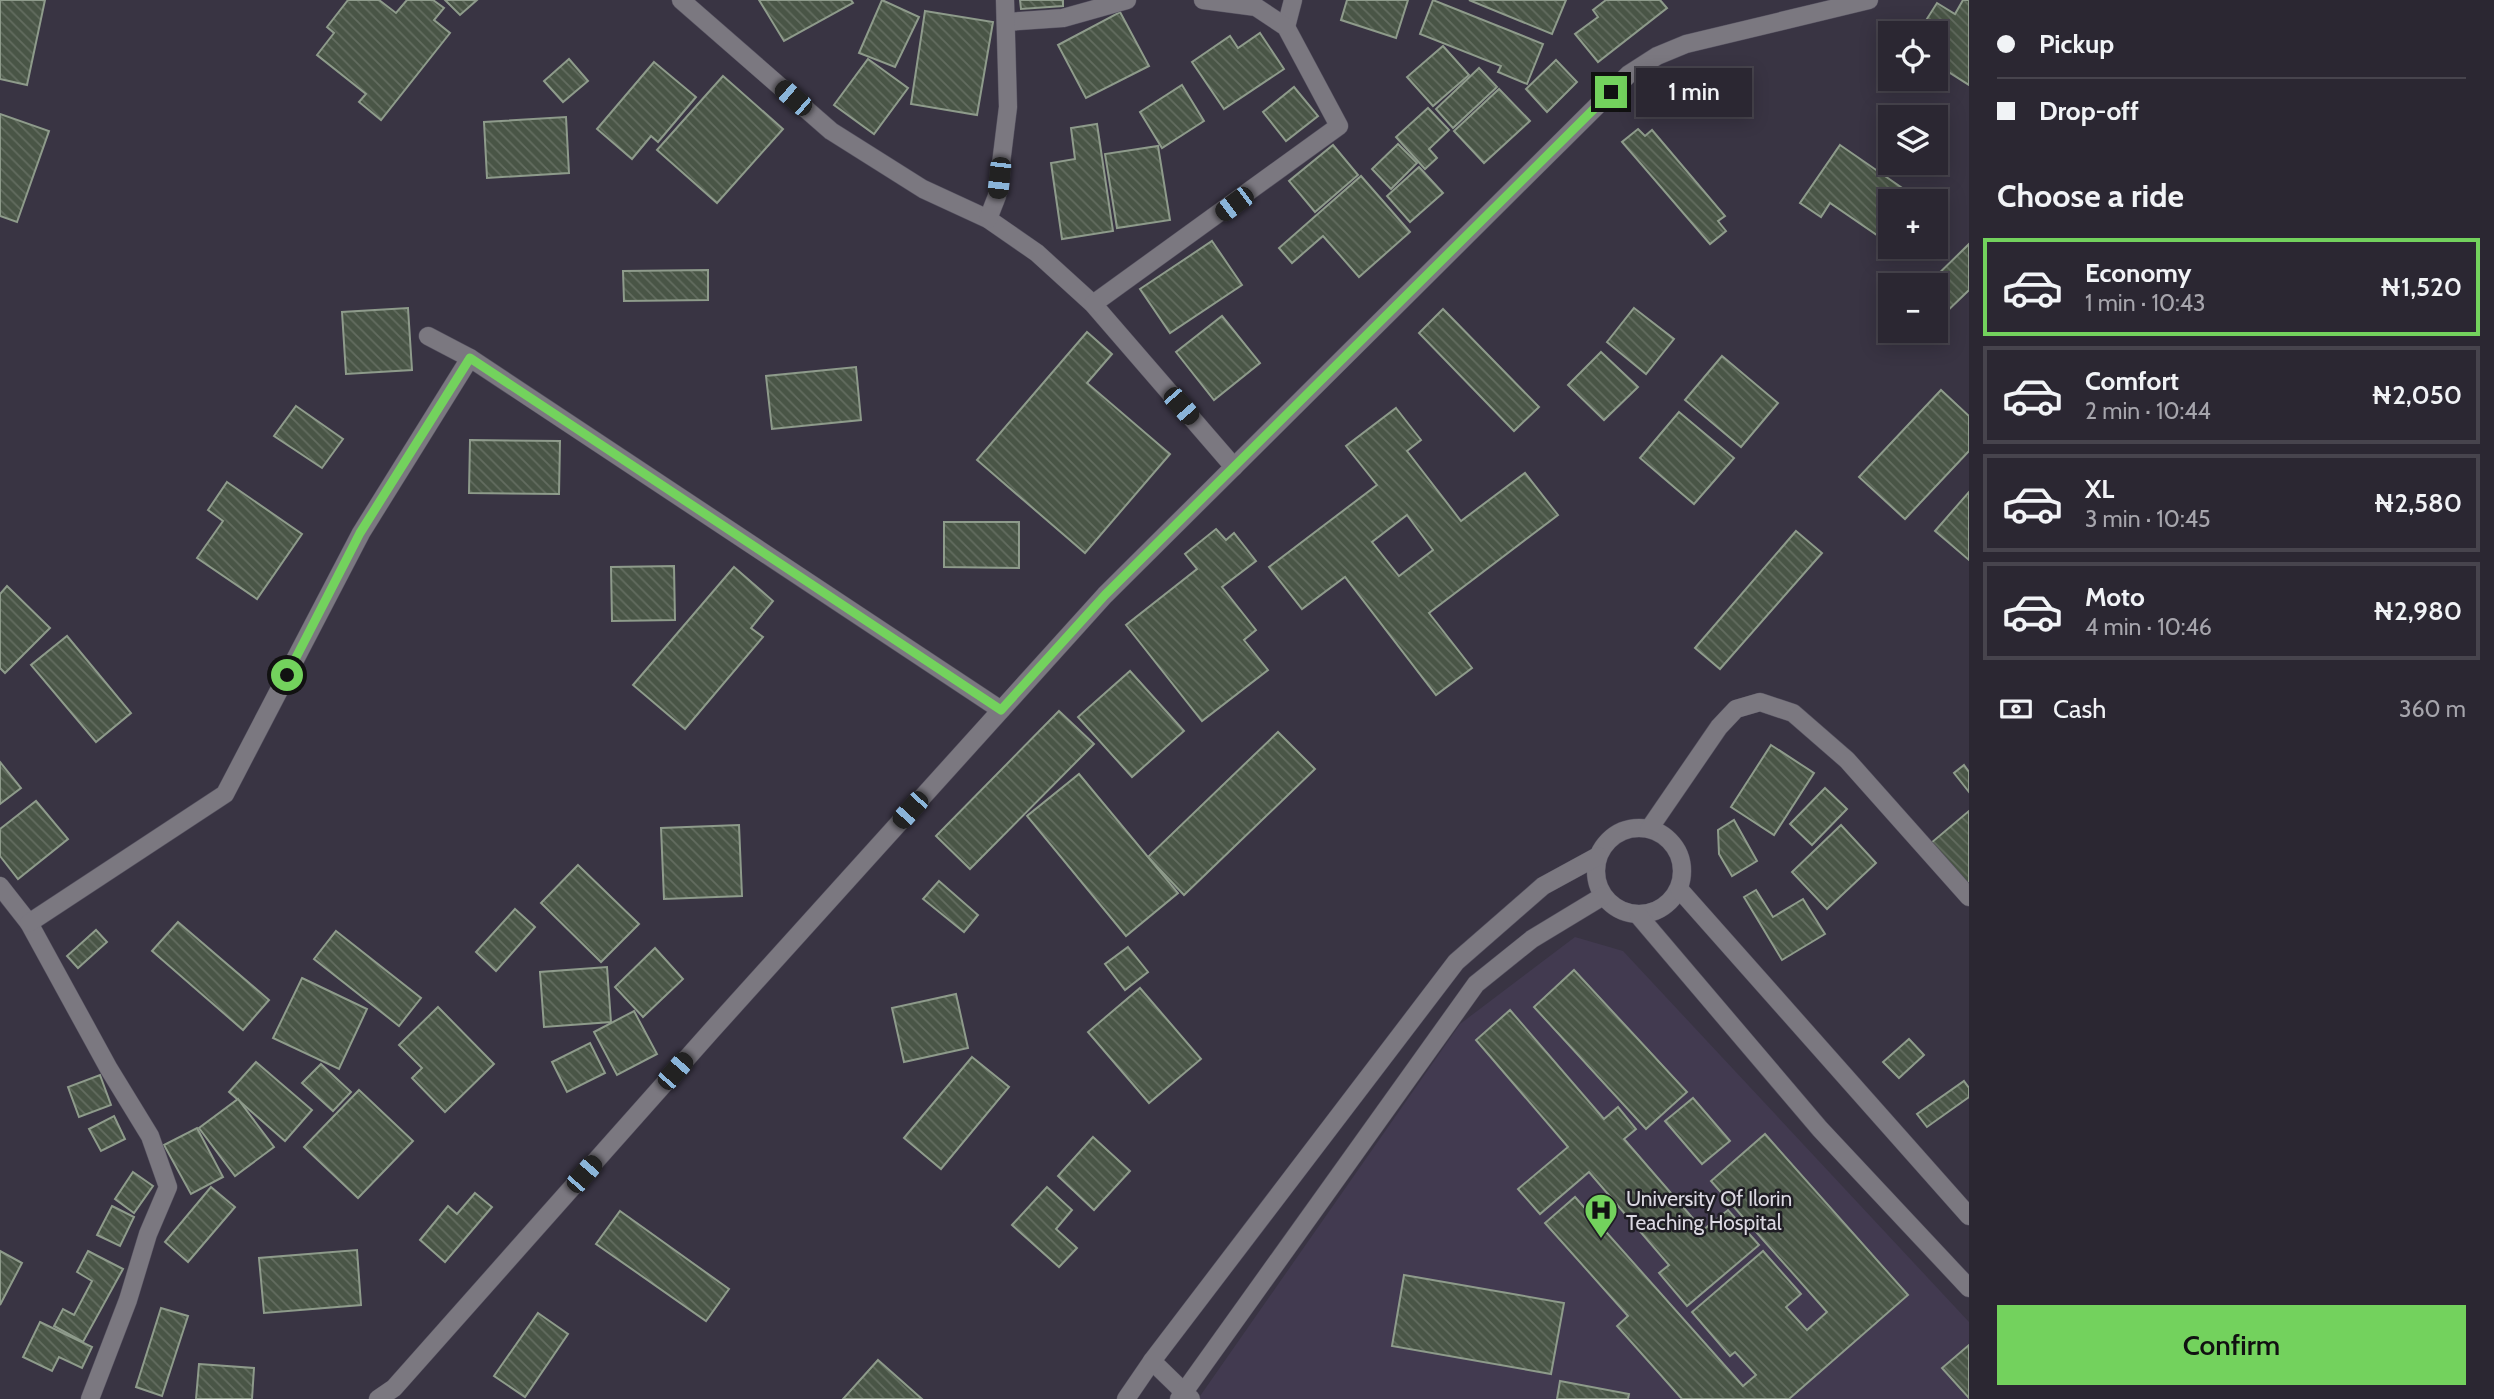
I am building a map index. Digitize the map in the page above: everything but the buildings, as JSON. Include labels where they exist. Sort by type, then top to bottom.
[{"type":"street","points":[[681,0],[831,131],[923,189],[988,219],[1037,253],[1093,304],[1234,467]]},
{"type":"street","points":[[988,219],[997,196],[1008,107],[1005,0]]},
{"type":"street","points":[[1006,22],[1063,18],[1127,0]]},
{"type":"street","points":[[1093,304],[1339,127],[1286,27],[1256,7],[1203,0]]},
{"type":"street","points":[[1286,27],[1293,0]]},
{"type":"street","points":[[378,1399],[394,1388],[712,1030],[1105,595],[1629,74],[1657,55],[1686,44],[1869,0]]},
{"type":"street","points":[[428,336],[470,358],[1001,710]]},
{"type":"street","points":[[29,923],[225,794],[360,533],[470,358]]},
{"type":"street","points":[[1649,829],[1719,727],[1736,709],[1760,702],[1793,713],[1847,760],[1969,897]]},
{"type":"street","points":[[1633,828],[1649,829],[1663,835],[1674,845],[1681,860],[1683,875],[1679,889],[1671,901],[1647,914],[1629,914],[1614,907],[1602,896],[1595,870],[1598,856],[1606,843],[1618,833],[1633,828]]},
{"type":"street","points":[[1126,1399],[1152,1361],[1456,962],[1543,886],[1598,856]]},
{"type":"street","points":[[0,886],[29,923],[109,1069],[150,1136],[168,1187],[148,1234],[128,1300],[90,1399]]},
{"type":"street","points":[[1679,889],[1969,1216]]},
{"type":"street","points":[[1152,1361],[1184,1396],[1476,984],[1532,939],[1602,896]]},
{"type":"street","points":[[1638,915],[1820,1129],[1969,1288]]},
{"type":"shaded area","name":"University Of Ilorin Teaching Hospital","points":[[1575,937],[1623,951],[1969,1322],[1969,1399],[1198,1399],[1460,1024]]},
{"type":"place","name":"University Of Ilorin Teaching Hospital","points":[[1601,1240]]},
{"type":"route","points":[[287,675],[360,533],[470,358],[1001,710],[1105,595],[1611,92]]}]
